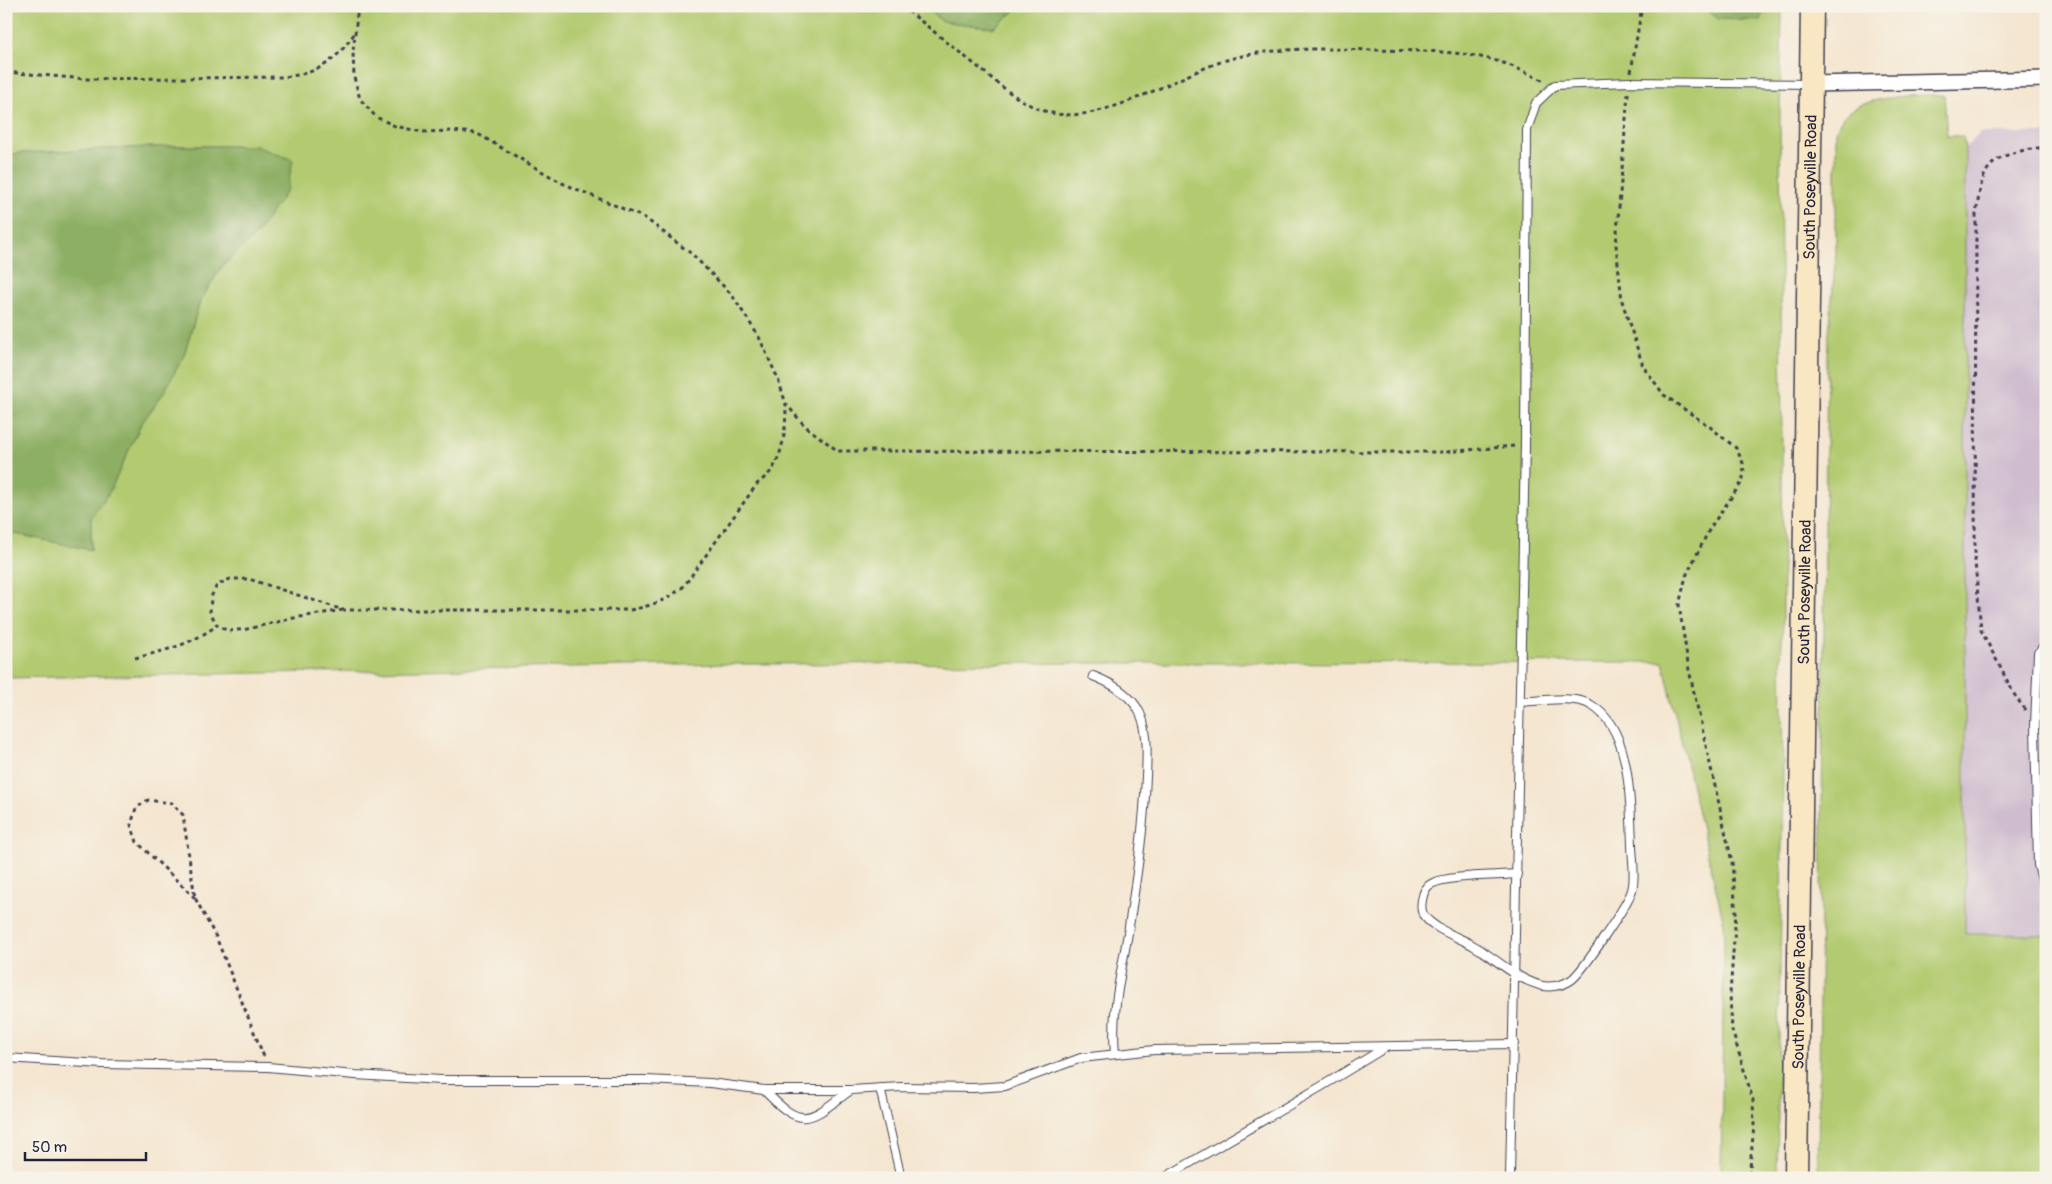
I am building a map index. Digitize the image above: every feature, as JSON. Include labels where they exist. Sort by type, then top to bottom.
[{"type":"main road","name":"South Poseyville Road","points":[[1796,1178],[1812,6]]},
{"type":"street","points":[[1812,84],[2046,79]]},
{"type":"lane","points":[[1510,1178],[1525,444],[1527,130],[1536,103],[1555,85],[1629,82],[1812,84]]},
{"type":"lane","points":[[2046,643],[2038,653],[2035,725],[2038,865],[2046,892]]},
{"type":"lane","points":[[1092,676],[1114,686],[1136,706],[1144,724],[1147,751],[1145,801],[1137,879],[1115,1005],[1113,1029],[1115,1053]]},
{"type":"lane","points":[[1517,874],[1446,880],[1430,884],[1423,892],[1421,906],[1424,916],[1434,925],[1475,947],[1539,986],[1560,986],[1572,980],[1584,968],[1632,890],[1630,804],[1625,759],[1611,726],[1602,713],[1589,703],[1570,700],[1520,702]]},
{"type":"lane","points":[[6,1058],[102,1064],[268,1066],[406,1079],[646,1080],[710,1083],[764,1090],[852,1090],[1005,1086],[1081,1058],[1154,1050],[1514,1044]]},
{"type":"lane","points":[[1164,1178],[1388,1046]]},
{"type":"lane","points":[[880,1088],[901,1178]]},
{"type":"lane","points":[[764,1090],[788,1113],[796,1118],[817,1114],[852,1090]]},
{"type":"path","points":[[343,610],[249,579],[230,578],[217,585],[212,597],[210,612],[217,625],[228,631],[343,610],[630,610],[652,606],[671,597],[684,586],[757,484],[772,471],[782,446],[786,426],[786,404],[778,379],[759,337],[732,295],[693,255],[645,218],[562,183],[476,133],[451,131],[422,132],[395,126],[376,117],[360,99],[354,76],[354,34],[358,6]]},
{"type":"path","points":[[902,6],[1010,92],[1033,107],[1054,113],[1094,112],[1122,104],[1185,76],[1231,59],[1276,51],[1342,49],[1430,51],[1493,60],[1555,85]]},
{"type":"path","points":[[1642,6],[1629,82],[1616,245],[1622,300],[1643,366],[1664,394],[1736,448],[1744,473],[1742,482],[1710,528],[1686,576],[1679,605],[1689,670],[1732,862],[1736,913],[1730,994],[1732,1030],[1753,1100],[1754,1126],[1748,1178]]},
{"type":"path","points":[[6,72],[86,79],[284,77],[304,75],[319,69],[332,60],[354,34]]},
{"type":"path","points":[[2035,725],[2014,694],[1982,630],[1975,562],[1976,214],[1983,177],[1998,159],[2021,150],[2046,148]]},
{"type":"path","points":[[786,404],[805,426],[838,451],[1445,452],[1501,449],[1525,444]]},
{"type":"path","points":[[135,658],[161,652],[186,643],[205,634],[217,625]]},
{"type":"path","points":[[195,898],[183,815],[172,802],[148,800],[136,808],[131,825],[137,842],[195,898],[216,937],[268,1066]]},
{"type":"shaded area","points":[[1980,133],[2046,133],[2046,935],[1965,935],[1965,148]]},
{"type":"green space","points":[[6,6],[922,6],[942,21],[993,28],[1021,6],[1782,6],[1780,115],[1783,617],[1781,661],[1783,768],[1777,1178],[1721,1178],[1724,924],[1663,662],[732,664],[6,678],[6,532],[91,549],[91,518],[110,491],[141,424],[163,394],[184,355],[200,301],[222,266],[256,235],[256,146],[172,146],[6,155]]},
{"type":"green space","points":[[922,6],[1021,6],[993,28],[942,21]]},
{"type":"green space","points":[[1703,6],[1765,6],[1761,21],[1718,19]]},
{"type":"green space","points":[[1944,95],[1947,136],[1963,136],[1965,148],[1965,934],[2046,935],[2046,1178],[1818,1178],[1827,356],[1836,253],[1836,129],[1847,113],[1856,107],[1880,99]]},
{"type":"green space","points":[[172,146],[256,146],[293,160],[287,190],[256,235],[222,266],[200,301],[184,355],[163,394],[141,424],[110,491],[91,518],[91,550],[6,532],[6,155]]}]
